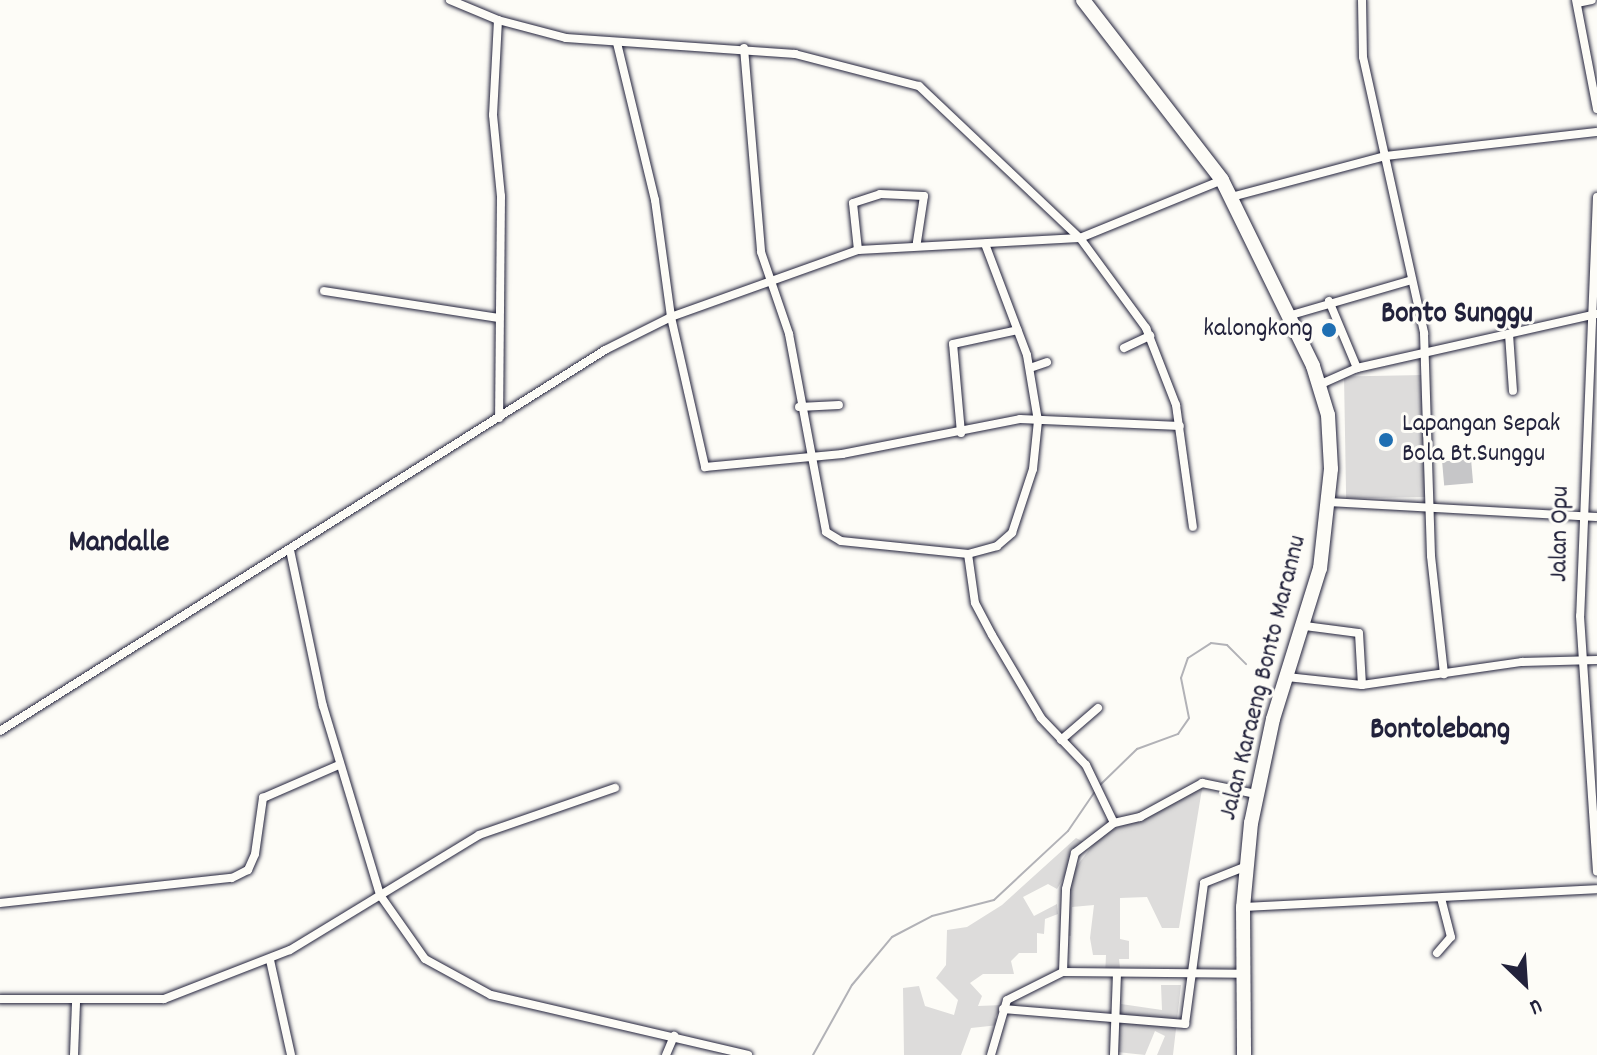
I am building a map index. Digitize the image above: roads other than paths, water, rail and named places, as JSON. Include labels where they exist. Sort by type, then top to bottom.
[{"type":"main road","name":"Jalan Karaeng Bonto Marannu","points":[[1083,0],[1222,180],[1321,384],[1331,440],[1328,502],[1305,626],[1287,677],[1256,794],[1243,907],[1244,1055]]},
{"type":"street","points":[[450,0],[498,20],[617,43],[744,48],[833,62],[919,86],[1080,238],[1150,336],[1180,426],[1193,527]]},
{"type":"street","points":[[1362,0],[1363,57],[1425,352],[1430,507],[1444,674]]},
{"type":"street","points":[[1592,0],[1576,1],[1592,57],[1597,109]]},
{"type":"street","points":[[498,20],[493,115],[500,177],[499,418]]},
{"type":"street","points":[[617,43],[655,200],[671,317],[705,467],[808,459],[1038,421],[1180,426]]},
{"type":"street","points":[[744,48],[766,280],[786,325],[808,459],[817,469],[829,536],[968,554],[997,546],[1012,533],[1033,469],[1038,421],[1030,368],[985,244]]},
{"type":"street","points":[[1231,197],[1385,156],[1597,132]]},
{"type":"street","points":[[0,731],[499,418],[671,317],[766,280],[858,250],[917,242],[985,244],[1080,238],[1222,180]]},
{"type":"street","points":[[858,250],[853,203],[880,194],[924,196],[917,242]]},
{"type":"street","name":"Jalan Opu","points":[[1597,197],[1581,515],[1582,659],[1597,871]]},
{"type":"street","points":[[1288,316],[1329,301],[1412,280]]},
{"type":"street","points":[[324,291],[498,318]]},
{"type":"street","points":[[1329,301],[1357,368]]},
{"type":"street","points":[[1321,384],[1357,368],[1593,314]]},
{"type":"street","points":[[961,433],[953,344],[1018,330]]},
{"type":"street","points":[[1509,334],[1513,391]]},
{"type":"street","points":[[1124,348],[1150,336]]},
{"type":"street","points":[[1030,368],[1047,362]]},
{"type":"street","points":[[799,407],[839,405]]},
{"type":"street","points":[[1328,502],[1597,517]]},
{"type":"street","points":[[290,550],[339,765],[380,895],[418,952],[456,981],[491,995],[748,1055]]},
{"type":"street","points":[[968,554],[975,603],[1041,718],[1096,785],[1114,823]]},
{"type":"street","points":[[1305,626],[1359,633],[1362,685]]},
{"type":"street","points":[[1287,677],[1362,685],[1582,659],[1597,660]]},
{"type":"street","points":[[1061,740],[1098,708]]},
{"type":"street","points":[[0,903],[232,878],[248,870],[255,854],[263,798],[339,765]]},
{"type":"street","points":[[1063,972],[1071,860],[1114,823],[1130,822],[1202,783],[1256,794]]},
{"type":"street","points":[[0,999],[154,1002],[270,960],[479,835],[615,788]]},
{"type":"street","points":[[1003,1009],[1185,1024],[1204,883],[1247,866]]},
{"type":"street","points":[[1243,907],[1597,889]]},
{"type":"street","points":[[1437,953],[1451,937],[1441,898]]},
{"type":"street","points":[[270,960],[291,1055]]},
{"type":"street","points":[[991,1055],[1003,1009],[1012,996],[1063,972],[1242,974]]},
{"type":"street","points":[[1114,1055],[1117,973]]},
{"type":"street","points":[[74,1055],[76,1002]]},
{"type":"street","points":[[666,1055],[674,1036]]},
{"type":"waterway","points":[[1100,785],[1137,749],[1178,734],[1189,718],[1181,678],[1188,658],[1211,643],[1227,645],[1246,664]]},
{"type":"waterway","points":[[813,1055],[852,985],[892,937],[932,916],[994,900],[1068,831],[1096,790]]},
{"type":"place","name":"kalongkong","points":[[1329,330]]},
{"type":"place","name":"Lapangan Sepak Bola Bt.Sunggu","points":[[1386,440]]},
{"type":"district","name":"Bonto Sunggu","points":[[1457,316]]},
{"type":"district","name":"Mandalle","points":[[119,545]]},
{"type":"district","name":"Bontolebang","points":[[1440,732]]}]
